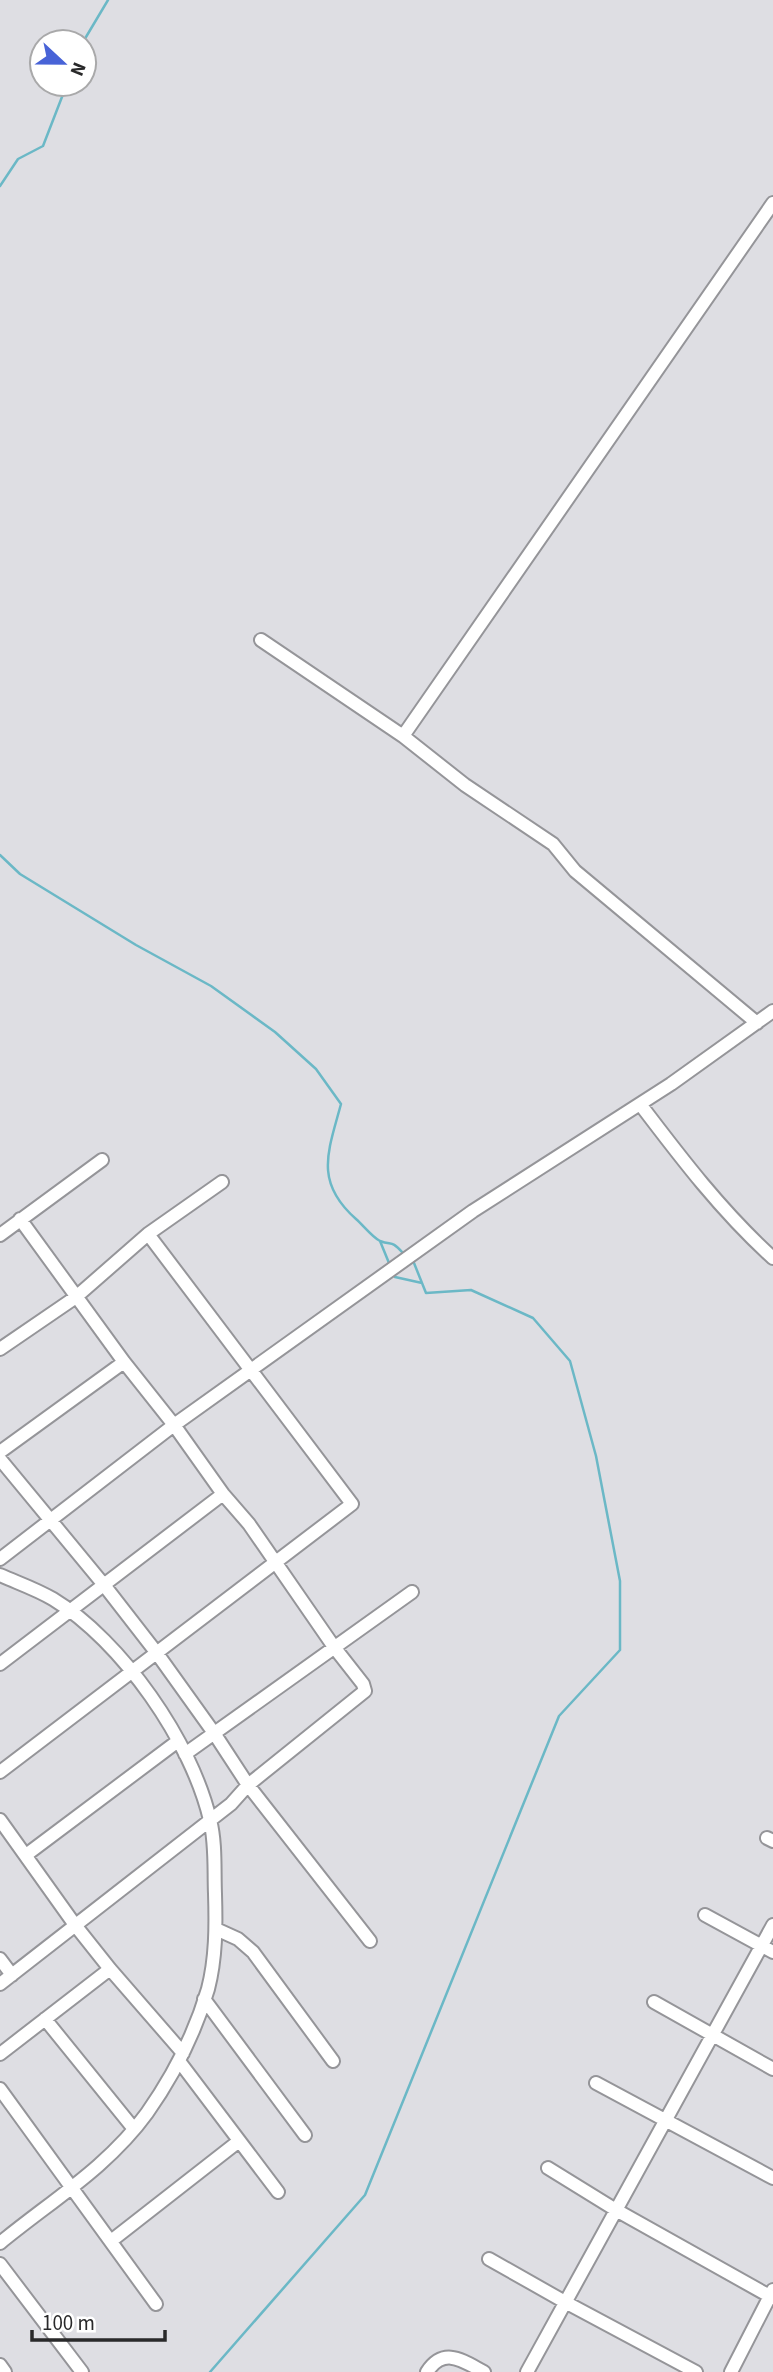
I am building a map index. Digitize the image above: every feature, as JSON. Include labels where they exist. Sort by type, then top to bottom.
[{"type":"street","points":[[403,736],[773,203]]},
{"type":"street","points":[[261,640],[403,736],[465,785],[553,844],[575,872],[757,1023]]},
{"type":"street","points":[[0,1559],[174,1425],[473,1211],[640,1104],[773,1011]]},
{"type":"street","points":[[640,1104],[691,1172],[773,1258]]},
{"type":"street","points":[[0,1235],[102,1160]]},
{"type":"street","points":[[0,1349],[76,1297],[148,1234],[222,1182]]},
{"type":"street","points":[[0,1984],[211,1821],[248,1786],[365,1691],[363,1684],[334,1647],[249,1524],[223,1494],[20,1219]]},
{"type":"street","points":[[0,1772],[352,1504],[148,1234]]},
{"type":"street","points":[[0,1452],[124,1362]]},
{"type":"street","points":[[0,1458],[104,1585],[214,1733],[248,1786],[370,1941]]},
{"type":"street","points":[[0,1664],[223,1494]]},
{"type":"street","points":[[0,1575],[37,1590],[85,1622],[148,1690],[185,1754],[211,1821],[216,1929],[211,1972],[204,1999],[181,2057],[146,2114],[106,2160],[2,2237]]},
{"type":"street","points":[[185,1754],[412,1592]]},
{"type":"street","points":[[26,1855],[178,1741]]},
{"type":"street","points":[[0,1820],[75,1925],[181,2057],[278,2192]]},
{"type":"street","points":[[705,1915],[767,1949]]},
{"type":"street","points":[[527,2372],[711,2035],[767,1949],[773,1925]]},
{"type":"street","points":[[216,1929],[238,1939],[253,1952],[333,2061]]},
{"type":"street","points":[[0,1959],[12,1975]]},
{"type":"street","points":[[0,2054],[110,1969]]},
{"type":"street","points":[[204,1999],[305,2135]]},
{"type":"street","points":[[654,2002],[773,2069]]},
{"type":"street","points":[[45,2019],[134,2129]]},
{"type":"street","points":[[596,2083],[773,2178]]},
{"type":"street","points":[[0,2089],[156,2304]]},
{"type":"street","points":[[111,2241],[239,2141]]},
{"type":"street","points":[[548,2168],[616,2210],[772,2294],[731,2372]]},
{"type":"street","points":[[489,2259],[696,2372]]},
{"type":"street","points":[[0,2264],[82,2372]]},
{"type":"street","points":[[428,2372],[435,2362],[450,2357],[484,2372]]},
{"type":"street","points":[[0,2365],[5,2372]]},
{"type":"waterway","points":[[91,28],[108,0]]},
{"type":"waterway","points":[[0,186],[18,159],[43,146],[62,98]]},
{"type":"waterway","points":[[0,855],[20,874],[136,945],[211,986],[275,1032],[316,1069],[341,1104],[329,1152],[329,1179],[334,1192],[374,1237],[393,1244],[403,1253]]},
{"type":"waterway","points":[[380,1241],[389,1263]]},
{"type":"waterway","points":[[210,2372],[365,2195],[559,1716],[620,1650],[620,1581],[596,1456],[570,1361],[533,1318],[471,1290],[426,1293],[414,1263]]},
{"type":"waterway","points":[[395,1277],[422,1283]]}]
